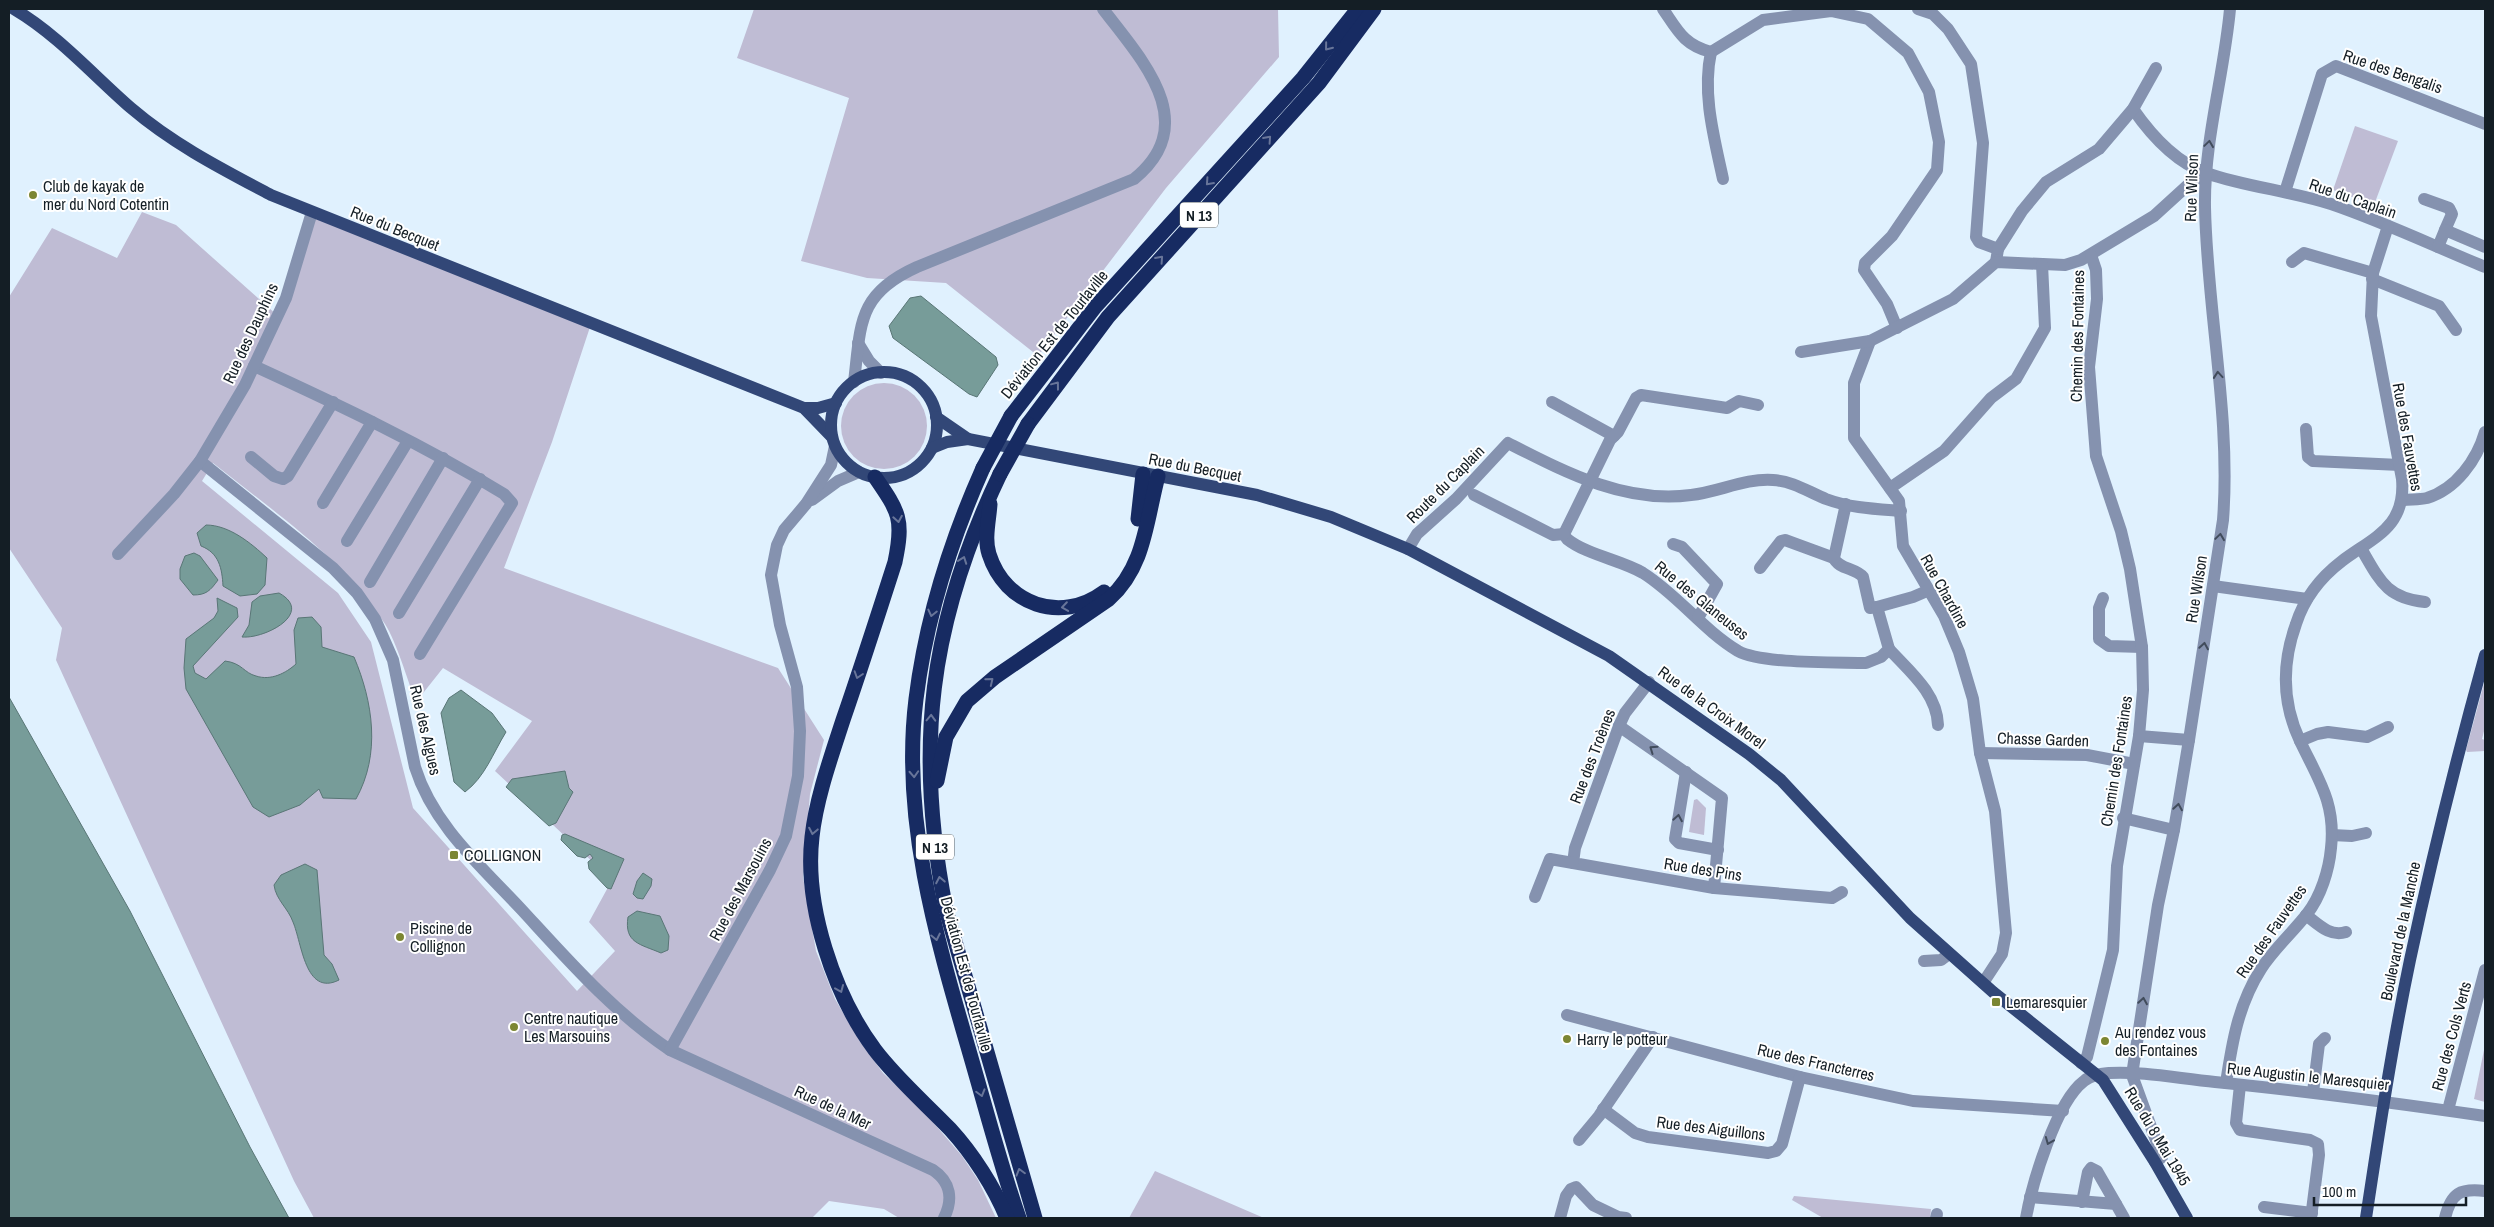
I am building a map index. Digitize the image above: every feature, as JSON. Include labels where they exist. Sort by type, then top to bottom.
[{"type":"highway","name":"Déviation Est de Tourlaville","points":[[1019,1218],[937,942],[917,823],[913,756],[916,700],[932,612],[959,522],[983,468],[1011,416],[1095,307],[1303,78],[1358,9]]},
{"type":"highway","name":"Déviation Est de Tourlaville","points":[[1035,1218],[952,934],[938,869],[931,817],[932,690],[938,655],[958,574],[991,492],[1028,424],[1108,317],[1319,83],[1374,9]]},
{"type":"highway","points":[[991,492],[987,537],[988,552],[1002,580],[1012,591],[1030,603],[1050,609],[1094,600],[1109,588],[1124,570],[1132,550],[1140,509],[1151,475]]},
{"type":"highway","points":[[931,817],[942,749],[959,711],[995,677],[1109,599],[1122,588],[1136,563],[1151,475]]},
{"type":"highway","points":[[875,477],[895,507],[898,518],[899,542],[895,562],[828,767],[812,837],[812,890],[819,928],[840,991],[862,1031],[885,1062],[952,1131],[986,1178],[1007,1218]]},
{"type":"main road","name":"Rue du Becquet","points":[[14,9],[37,24],[132,108],[185,148],[270,195],[804,408],[829,406],[836,403]]},
{"type":"main road","points":[[881,373],[907,378],[918,386],[928,396],[936,417],[936,435],[932,448],[919,464],[902,475],[888,478],[875,477],[859,472],[846,462],[834,442],[832,418],[836,403],[843,392],[854,382],[867,375],[881,373]]},
{"type":"main road","name":"Rue du Becquet","points":[[804,408],[834,442]]},
{"type":"main road","name":"Rue du Becquet","points":[[936,417],[968,439]]},
{"type":"main road","name":"Rue du Becquet","points":[[932,448],[947,442],[968,439],[1276,500],[1331,517],[1408,549]]},
{"type":"main road","name":"Rue de la Croix Morel","points":[[1408,549],[1601,650],[1782,780],[1891,898],[1950,954],[2096,1075]]},
{"type":"main road","name":"Boulevard de la Manche","points":[[2366,1218],[2384,1100],[2410,962],[2435,845],[2485,655]]},
{"type":"main road","name":"Rue du 8 Mai 1945","points":[[2096,1075],[2109,1086],[2187,1218]]},
{"type":"street","points":[[854,382],[860,324],[880,288],[900,274],[1134,179],[1150,164],[1158,150],[1164,128],[1162,95],[1151,73],[1103,9]]},
{"type":"street","points":[[1662,9],[1685,40],[1696,48],[1711,52]]},
{"type":"street","points":[[1722,179],[1708,102],[1708,66],[1711,52],[1763,20],[1774,9]]},
{"type":"street","points":[[1918,9],[1933,11],[1948,29],[1971,64],[1983,143],[1976,237],[1979,242],[1998,249]]},
{"type":"street","name":"Rue Wilson","points":[[2155,1162],[2162,1157],[2132,1075],[2158,905],[2174,830],[2189,740],[2225,496],[2223,438],[2208,270],[2206,173],[2230,9]]},
{"type":"street","points":[[1763,20],[1831,11],[1868,19],[1908,53],[1928,92],[1939,142],[1937,170],[1892,236],[1866,263],[1864,270],[1887,304],[1897,328]]},
{"type":"street","name":"Rue des Bengalis","points":[[2285,192],[2322,74],[2336,66],[2485,124]]},
{"type":"street","points":[[1801,352],[1870,341],[1953,299],[1996,262],[1998,249],[2022,211],[2046,182],[2099,149],[2133,109],[2156,68]]},
{"type":"street","name":"Rue du Caplain","points":[[2133,109],[2152,135],[2170,151],[2206,173],[2329,203],[2482,266]]},
{"type":"street","points":[[1996,262],[2065,265],[2091,255],[2154,216],[2188,185],[2206,173]]},
{"type":"street","points":[[2424,199],[2449,208],[2452,214],[2438,247]]},
{"type":"street","name":"Rue des Dauphins","points":[[118,554],[174,494],[200,461],[245,385],[286,298],[312,212]]},
{"type":"street","name":"Rue des Fauvettes","points":[[2226,1083],[2234,1030],[2253,982],[2272,954],[2306,915],[2323,881],[2332,835],[2328,804],[2322,781],[2300,741],[2288,705],[2285,672],[2292,637],[2307,599],[2326,576],[2343,561],[2380,537],[2389,526],[2403,500],[2400,465],[2371,316],[2373,276],[2388,226]]},
{"type":"street","points":[[2445,230],[2485,248],[2482,266]]},
{"type":"street","points":[[2292,262],[2304,253],[2373,276],[2439,306],[2456,330]]},
{"type":"street","name":"Chemin des Fontaines","points":[[2081,1063],[2087,1057],[2113,950],[2117,866],[2139,736],[2144,690],[2142,647],[2130,569],[2121,531],[2096,456],[2089,367],[2096,299],[2096,270],[2091,255]]},
{"type":"street","points":[[1890,488],[1944,451],[1991,398],[2016,379],[2045,328],[2042,264]]},
{"type":"street","name":"Rue Chardine","points":[[1870,341],[1854,383],[1854,438],[1899,501],[1903,546],[1927,591],[1944,616],[1963,663],[1973,699],[1980,753],[1995,811],[2006,933],[2002,954],[1983,983]]},
{"type":"street","points":[[858,343],[869,361],[881,373]]},
{"type":"street","points":[[254,366],[333,402],[443,458],[504,494],[512,503],[420,654]]},
{"type":"street","points":[[1474,494],[1553,535],[1564,534],[1589,481],[1636,398],[1641,396],[1727,408],[1739,401],[1758,405]]},
{"type":"street","points":[[251,457],[274,476],[282,479],[288,476],[333,402]]},
{"type":"street","points":[[1552,402],[1614,436]]},
{"type":"street","points":[[323,503],[372,422]]},
{"type":"street","points":[[2306,429],[2308,457],[2313,461],[2400,465]]},
{"type":"street","points":[[2403,500],[2426,498],[2451,484],[2472,462],[2481,446],[2485,432]]},
{"type":"street","points":[[347,541],[408,441]]},
{"type":"street","name":"Rue des Marsouins","points":[[670,1050],[770,870],[786,836],[798,776],[800,732],[797,687],[780,625],[771,576],[777,545],[784,530],[806,504],[832,465],[834,442]]},
{"type":"street","name":"Route du Caplain","points":[[1408,549],[1417,534],[1462,493],[1508,443],[1589,481]]},
{"type":"street","points":[[370,582],[443,458]]},
{"type":"street","name":"Rue des Algues","points":[[200,461],[332,568],[357,593],[375,618],[393,660],[415,767],[420,782],[439,818],[593,987],[637,1027],[670,1050]]},
{"type":"street","name":"Rue des Marsouins","points":[[806,504],[838,481],[859,472]]},
{"type":"street","points":[[399,613],[480,479]]},
{"type":"street","points":[[1589,481],[1635,494],[1677,496],[1692,495],[1745,482],[1772,480],[1788,482],[1846,504],[1901,512]]},
{"type":"street","points":[[1834,558],[1846,504]]},
{"type":"street","name":"Rue des Glaneuses","points":[[1564,534],[1571,542],[1640,571],[1655,581],[1738,651],[1764,658],[1866,663],[1881,657],[1889,649]]},
{"type":"street","points":[[1760,568],[1781,540],[1785,540],[1834,558],[1839,564],[1861,574],[1870,608],[1913,597],[1927,591]]},
{"type":"street","points":[[1673,544],[1682,547],[1717,584],[1698,618]]},
{"type":"street","points":[[2362,550],[2373,569],[2390,590],[2404,599],[2425,602]]},
{"type":"street","points":[[2213,586],[2307,599]]},
{"type":"street","points":[[2103,598],[2099,608],[2099,639],[2109,646],[2142,647]]},
{"type":"street","points":[[1876,607],[1889,649],[1929,695],[1938,714],[1938,724]]},
{"type":"street","name":"Rue des Troènes","points":[[1573,863],[1575,848],[1619,726],[1625,713],[1648,682]]},
{"type":"street","points":[[1619,726],[1722,798],[1714,888]]},
{"type":"street","points":[[2300,741],[2328,732],[2367,736],[2388,727]]},
{"type":"street","points":[[2139,736],[2189,740]]},
{"type":"street","name":"Chasse Garden","points":[[1980,753],[2087,754],[2134,764]]},
{"type":"street","points":[[1686,772],[1675,838],[1679,843],[1718,850]]},
{"type":"street","points":[[2124,818],[2174,830]]},
{"type":"street","points":[[2332,835],[2352,836],[2366,833]]},
{"type":"street","name":"Rue des Pins","points":[[1535,898],[1550,858],[1714,888],[1832,898],[1842,892]]},
{"type":"street","points":[[2306,915],[2331,933],[2338,935],[2346,932]]},
{"type":"street","points":[[1924,961],[1941,960],[1950,954]]},
{"type":"street","name":"Rue des Cols Verts","points":[[2448,1110],[2485,970]]},
{"type":"street","name":"Rue des Francterres","points":[[1567,1015],[1800,1078],[1913,1101],[2063,1111]]},
{"type":"street","points":[[1579,1140],[1653,1037]]},
{"type":"street","points":[[2313,1092],[2320,1044],[2325,1038]]},
{"type":"street","name":"Rue de la Mer","points":[[670,1050],[933,1170],[944,1179],[950,1195],[944,1218]]},
{"type":"street","points":[[2026,1218],[2039,1166],[2063,1111],[2084,1080],[2096,1075]]},
{"type":"street","name":"Rue Augustin le Maresquier","points":[[2096,1075],[2132,1075],[2313,1092],[2384,1100],[2485,1116]]},
{"type":"street","name":"Rue des Aiguillons","points":[[1602,1109],[1635,1132],[1648,1137],[1768,1153],[1776,1151],[1782,1144],[1800,1078]]},
{"type":"street","points":[[2240,1085],[2236,1122],[2240,1130],[2310,1140],[2318,1144],[2319,1155],[2311,1216],[2264,1207]]},
{"type":"street","points":[[2082,1202],[2088,1172],[2091,1168],[2097,1171],[2124,1218]]},
{"type":"street","points":[[1560,1218],[1566,1196],[1571,1189],[1576,1187],[1593,1206],[1618,1217],[1626,1218]]},
{"type":"street","points":[[2445,1218],[2450,1202],[2462,1191],[2470,1189],[2485,1191]]},
{"type":"street","points":[[2030,1197],[2116,1204]]},
{"type":"shaded area","points":[[754,9],[1278,9],[1279,57],[1166,188],[1038,356],[946,283],[867,278],[801,261],[849,98],[737,58]]},
{"type":"shaded area","points":[[2355,126],[2398,141],[2374,205],[2333,190]]},
{"type":"shaded area","points":[[142,212],[176,225],[278,316],[312,212],[591,324],[552,442],[504,568],[778,668],[824,740],[810,794],[803,877],[816,951],[835,999],[859,1040],[883,1073],[925,1113],[962,1156],[978,1180],[996,1218],[899,1218],[884,1209],[829,1201],[812,1218],[314,1218],[294,1181],[56,660],[62,628],[9,548],[9,297],[52,228],[117,258]],"holes":[[[213,463],[306,537],[349,577],[385,624],[398,651],[416,702],[443,668],[532,721],[495,771],[612,880],[589,922],[615,951],[577,991],[413,808],[371,642],[338,593],[202,481]]]},
{"type":"shaded area","points":[[921,296],[996,357],[998,365],[977,397],[969,394],[893,338],[889,326],[910,298]]},
{"type":"shaded area","points":[[876,383],[892,383],[901,386],[915,395],[924,409],[927,426],[924,443],[915,457],[901,466],[892,469],[876,469],[860,462],[848,450],[841,434],[841,418],[848,402],[860,390]]},
{"type":"shaded area","points":[[206,525],[231,531],[247,541],[267,558],[265,585],[257,594],[240,596],[223,586],[222,573],[216,557],[201,546],[197,533]]},
{"type":"shaded area","points":[[194,553],[200,556],[218,580],[207,592],[193,595],[180,579],[180,569],[185,556]]},
{"type":"shaded area","points":[[279,593],[289,601],[292,609],[289,616],[283,623],[263,634],[242,637],[249,625],[252,602],[260,596]]},
{"type":"shaded area","points":[[217,598],[237,608],[238,617],[193,666],[195,673],[206,679],[225,661],[235,664],[252,675],[262,677],[273,677],[288,670],[296,664],[294,630],[298,618],[312,617],[321,627],[322,647],[354,657],[366,692],[372,728],[369,764],[364,782],[356,799],[323,798],[319,789],[300,805],[269,817],[253,807],[186,689],[184,668],[186,639],[214,618],[218,611]]},
{"type":"shaded area","points":[[2485,680],[2485,727],[2482,739],[2485,740],[2485,751],[2467,752],[2466,750]]},
{"type":"shaded area","points":[[461,690],[492,713],[506,732],[483,772],[465,792],[454,782],[441,713],[449,698]]},
{"type":"shaded area","points":[[9,697],[130,911],[250,1147],[289,1218],[9,1218]]},
{"type":"shaded area","points":[[565,771],[569,788],[573,792],[556,823],[549,826],[506,787],[512,779]]},
{"type":"shaded area","points":[[1697,799],[1706,808],[1704,835],[1689,832],[1694,800]]},
{"type":"shaded area","points":[[565,834],[624,859],[611,889],[607,888],[589,869],[588,862],[593,858],[590,854],[585,858],[577,856],[561,840],[562,835]]},
{"type":"shaded area","points":[[305,864],[317,870],[324,955],[332,964],[339,980],[328,983],[319,981],[312,975],[293,922],[277,895],[274,885],[281,875]]},
{"type":"shaded area","points":[[643,873],[652,879],[651,886],[643,899],[637,898],[633,894],[637,881]]},
{"type":"shaded area","points":[[637,911],[660,916],[669,936],[668,950],[661,953],[640,945],[631,937],[627,926],[628,917]]},
{"type":"shaded area","points":[[2485,1045],[2485,1102],[2474,1099]]},
{"type":"shaded area","points":[[1155,1171],[1264,1218],[1129,1218]]},
{"type":"shaded area","points":[[1794,1196],[1931,1209],[1930,1218],[1823,1218],[1792,1200]]},
{"type":"place","name":"Club de kayak de mer du Nord Cotentin","points":[[33,195]]},
{"type":"place","name":"COLLIGNON","points":[[454,855]]},
{"type":"place","name":"Piscine de Collignon","points":[[400,937]]},
{"type":"place","name":"Lemaresquier","points":[[1996,1002]]},
{"type":"place","name":"Centre nautique Les Marsouins","points":[[514,1027]]},
{"type":"place","name":"Harry le potteur","points":[[1567,1039]]},
{"type":"place","name":"Au rendez vous des Fontaines","points":[[2105,1041]]}]
